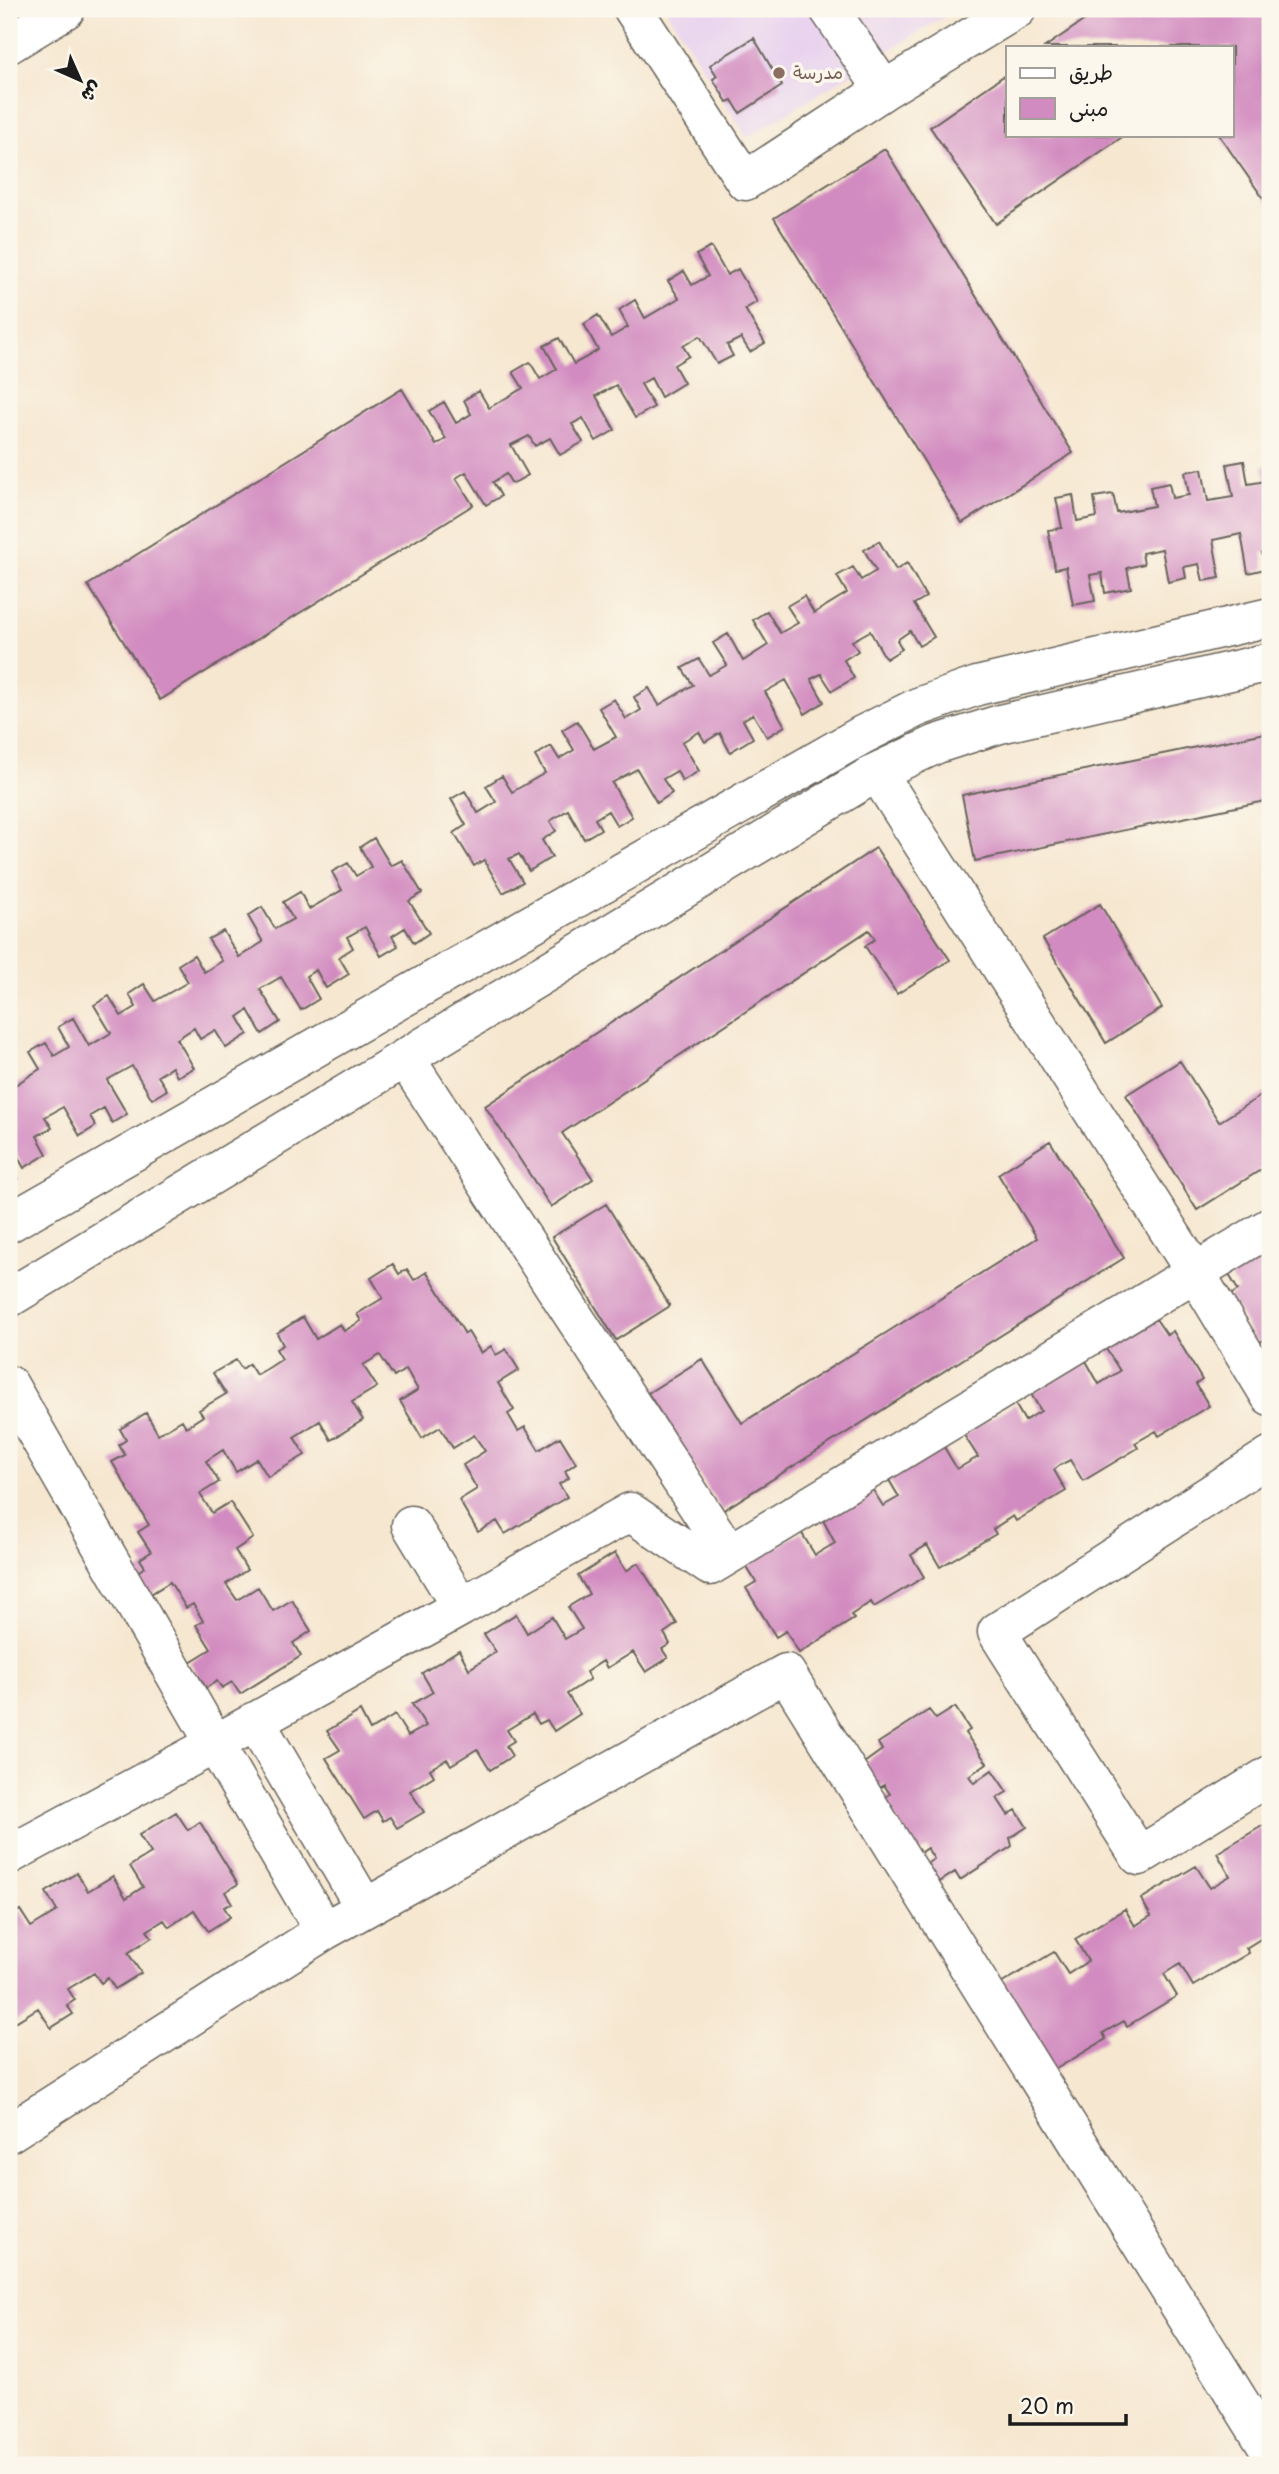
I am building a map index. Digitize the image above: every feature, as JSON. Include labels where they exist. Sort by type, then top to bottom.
[{"type":"street","points":[[9,44],[66,9]]},
{"type":"street","points":[[633,9],[745,181],[884,90],[1017,9]]},
{"type":"street","points":[[829,9],[884,90]]},
{"type":"street","points":[[9,1223],[862,735],[918,707],[977,686],[1270,617]]},
{"type":"street","points":[[9,1298],[877,772],[937,744],[999,724],[1270,662]]},
{"type":"street","points":[[877,772],[1195,1272],[1270,1396]]},
{"type":"street","points":[[405,1058],[729,1554]]},
{"type":"street","points":[[9,1855],[215,1744],[630,1511],[710,1566],[1270,1227]]},
{"type":"street","points":[[9,1385],[324,1931]]},
{"type":"street","points":[[1270,1456],[998,1632],[1139,1856],[1270,1775]]},
{"type":"street","points":[[411,1525],[461,1607]]},
{"type":"street","points":[[9,2133],[324,1931],[786,1673],[1270,2451]]},
{"type":"street","points":[[255,1721],[365,1908]]},
{"type":"shaded area","name":"مدرسة","points":[[666,9],[956,9],[747,138]]},
{"type":"building","points":[[1101,9],[1270,9],[1270,208],[1220,136],[1234,136],[1234,46],[1046,46]]},
{"type":"building","points":[[754,38],[782,86],[740,113],[732,100],[727,102],[713,79],[717,76],[710,65]]},
{"type":"building","points":[[1006,74],[1006,136],[1124,136],[996,224],[930,127]]},
{"type":"building","points":[[885,149],[1073,453],[962,523],[774,218]]},
{"type":"building","points":[[711,247],[727,275],[738,269],[757,302],[745,309],[765,343],[750,352],[741,338],[727,345],[733,356],[717,364],[700,336],[683,346],[689,356],[674,365],[684,383],[661,397],[651,378],[641,384],[654,407],[635,418],[616,385],[596,396],[615,430],[596,441],[583,418],[572,424],[583,442],[560,455],[550,438],[535,446],[529,436],[511,445],[528,475],[512,484],[506,474],[493,482],[501,496],[486,505],[466,472],[456,478],[473,505],[160,700],[88,585],[402,389],[436,445],[446,439],[429,411],[444,402],[456,423],[471,414],[464,400],[479,391],[489,408],[523,388],[513,372],[530,362],[540,379],[557,369],[544,346],[559,338],[574,364],[587,357],[598,350],[584,324],[598,315],[611,337],[628,327],[619,310],[635,300],[645,318],[679,298],[668,281],[684,271],[692,285],[708,276],[696,255]]},
{"type":"building","points":[[1244,461],[1248,484],[1266,481],[1263,466],[1270,465],[1270,552],[1262,553],[1265,569],[1248,573],[1241,534],[1213,540],[1220,578],[1203,581],[1199,564],[1184,567],[1186,578],[1168,582],[1162,549],[1142,553],[1144,564],[1127,568],[1131,588],[1105,593],[1102,573],[1090,575],[1095,601],[1073,605],[1066,567],[1055,569],[1048,530],[1062,528],[1056,498],[1073,495],[1077,521],[1097,517],[1094,497],[1113,494],[1117,513],[1154,506],[1150,487],[1169,483],[1172,498],[1189,495],[1185,472],[1202,469],[1208,501],[1233,497],[1227,464]]},
{"type":"building","points":[[879,541],[896,570],[907,563],[926,597],[914,604],[934,637],[919,646],[910,631],[897,640],[902,649],[886,659],[870,631],[852,641],[858,651],[844,660],[854,678],[832,691],[821,674],[811,679],[824,702],[805,714],[786,680],[765,692],[785,726],[767,737],[753,714],[743,720],[753,738],[730,752],[720,733],[705,742],[699,732],[682,742],[699,771],[682,781],[677,771],[663,779],[672,793],[657,803],[637,769],[612,783],[632,817],[617,826],[608,811],[595,819],[601,829],[584,839],[568,810],[550,821],[556,831],[542,840],[552,857],[529,871],[519,854],[509,859],[523,882],[503,893],[484,860],[474,866],[454,833],[466,825],[451,799],[465,791],[478,813],[496,802],[486,786],[502,776],[512,792],[545,773],[535,756],[551,746],[559,759],[574,750],[562,730],[577,721],[594,749],[616,737],[599,708],[614,699],[626,719],[641,710],[634,697],[649,688],[659,705],[693,685],[682,668],[699,659],[709,675],[727,665],[713,643],[728,634],[743,661],[768,645],[753,620],[767,611],[780,633],[798,623],[787,606],[804,596],[814,613],[847,593],[837,576],[853,567],[861,580],[876,571],[864,550]]},
{"type":"building","points":[[1270,732],[1270,800],[975,861],[962,795]]},
{"type":"building","points":[[374,838],[391,866],[402,860],[422,893],[409,901],[429,933],[414,943],[405,928],[392,936],[398,946],[381,956],[365,927],[347,937],[353,948],[339,957],[349,974],[326,988],[316,970],[306,976],[319,999],[301,1010],[281,977],[260,989],[280,1022],[262,1034],[248,1010],[238,1017],[248,1034],[226,1048],[215,1030],[200,1039],[194,1028],[177,1039],[194,1068],[177,1077],[172,1067],[158,1076],[167,1090],[152,1099],[132,1066],[107,1080],[127,1114],[112,1123],[104,1108],[90,1116],[96,1126],[80,1136],[63,1107],[45,1117],[52,1128],[37,1136],[47,1154],[24,1168],[14,1150],[9,1153],[9,1089],[40,1069],[30,1052],[46,1043],[54,1056],[69,1047],[58,1027],[73,1018],[89,1046],[111,1033],[94,1005],[109,996],[121,1016],[136,1007],[129,994],[144,984],[155,1001],[188,982],[178,965],[194,955],[204,972],[222,961],[208,939],[223,931],[239,957],[263,942],[248,916],[262,907],[275,929],[293,919],[283,902],[300,892],[309,909],[342,890],[332,872],[348,863],[356,876],[371,867],[360,847]]},
{"type":"building","points":[[876,848],[950,960],[897,994],[865,946],[875,939],[869,930],[562,1133],[593,1179],[551,1207],[485,1106]]},
{"type":"building","points":[[1100,904],[1162,1008],[1106,1043],[1043,939]]},
{"type":"building","points":[[1180,1061],[1219,1122],[1270,1090],[1270,1164],[1197,1210],[1126,1095]]},
{"type":"building","points":[[1050,1141],[1124,1258],[722,1511],[648,1393],[702,1359],[742,1423],[889,1331],[1037,1238],[998,1174]]},
{"type":"building","points":[[9,1164],[18,1179],[9,1184]]},
{"type":"building","points":[[606,1204],[670,1306],[616,1340],[552,1237]]},
{"type":"building","points":[[1270,1248],[1270,1343],[1267,1338],[1257,1344],[1229,1296],[1238,1290],[1228,1273]]},
{"type":"building","points":[[393,1264],[399,1274],[407,1269],[414,1280],[427,1272],[465,1334],[468,1332],[481,1353],[491,1346],[496,1355],[506,1349],[519,1370],[498,1383],[514,1410],[508,1414],[518,1431],[525,1427],[539,1450],[560,1437],[576,1463],[565,1471],[569,1478],[559,1484],[567,1497],[505,1534],[497,1521],[478,1532],[459,1500],[477,1489],[463,1465],[485,1451],[474,1435],[453,1448],[440,1427],[422,1438],[400,1401],[418,1390],[406,1369],[394,1377],[380,1355],[363,1365],[377,1387],[352,1402],[363,1420],[331,1440],[320,1421],[294,1437],[305,1455],[268,1477],[257,1459],[236,1472],[223,1450],[206,1461],[219,1482],[200,1494],[212,1513],[230,1502],[253,1538],[235,1550],[247,1570],[226,1584],[237,1600],[258,1587],[273,1611],[292,1600],[311,1631],[293,1643],[301,1656],[240,1694],[232,1682],[222,1688],[217,1681],[206,1688],[190,1662],[211,1649],[196,1625],[203,1621],[193,1604],[186,1608],[170,1582],[149,1595],[136,1573],[145,1567],[140,1559],[151,1552],[138,1532],[149,1525],[112,1462],[125,1455],[119,1445],[126,1440],[120,1429],[146,1413],[158,1434],[182,1420],[186,1427],[203,1416],[199,1410],[226,1394],[213,1373],[236,1360],[242,1369],[249,1364],[256,1375],[270,1367],[282,1359],[276,1349],[283,1345],[277,1333],[303,1317],[316,1339],[340,1324],[344,1331],[361,1321],[357,1314],[383,1298],[371,1278]]},
{"type":"building","points":[[1156,1319],[1167,1335],[1173,1331],[1202,1380],[1196,1384],[1209,1406],[1159,1436],[1156,1431],[1135,1443],[1138,1448],[1083,1481],[1070,1460],[1060,1465],[1054,1470],[1066,1491],[1016,1521],[1013,1516],[993,1529],[996,1534],[940,1567],[927,1545],[911,1555],[924,1577],[874,1607],[871,1602],[851,1615],[854,1619],[799,1653],[786,1631],[776,1637],[746,1588],[756,1582],[746,1566],[801,1532],[815,1555],[835,1543],[823,1520],[873,1490],[883,1506],[899,1497],[889,1480],[944,1447],[957,1469],[978,1457],[964,1435],[1015,1404],[1025,1421],[1041,1411],[1031,1394],[1086,1361],[1099,1384],[1120,1371],[1106,1349]]},
{"type":"building","points":[[615,1553],[626,1571],[638,1563],[677,1624],[664,1633],[670,1644],[662,1649],[668,1658],[646,1672],[633,1652],[607,1668],[603,1661],[586,1672],[590,1679],[567,1694],[580,1714],[554,1731],[547,1720],[539,1724],[533,1714],[507,1730],[514,1741],[506,1746],[512,1756],[490,1770],[477,1749],[451,1765],[447,1759],[430,1769],[434,1776],[410,1791],[424,1812],[397,1828],[390,1817],[383,1821],[377,1811],[364,1819],[326,1758],[340,1750],[327,1731],[360,1711],[370,1730],[395,1715],[408,1736],[426,1726],[412,1704],[433,1692],[422,1673],[459,1650],[469,1669],[496,1652],[484,1634],[516,1614],[527,1633],[552,1617],[565,1639],[582,1629],[568,1607],[589,1594],[578,1576]]},
{"type":"building","points":[[955,1707],[970,1730],[965,1733],[987,1763],[969,1776],[974,1783],[992,1770],[1007,1792],[997,1798],[1008,1815],[1016,1810],[1027,1827],[1010,1838],[1012,1846],[960,1880],[955,1872],[938,1883],[926,1864],[934,1859],[927,1848],[918,1854],[883,1799],[890,1794],[884,1785],[880,1788],[864,1763],[882,1750],[878,1743],[929,1710],[936,1719]]},
{"type":"building","points":[[176,1812],[188,1830],[200,1822],[238,1884],[225,1892],[232,1903],[224,1907],[230,1917],[208,1931],[194,1910],[169,1927],[164,1920],[147,1931],[152,1937],[128,1953],[141,1973],[115,1989],[108,1978],[101,1983],[94,1973],[68,1989],[75,2000],[67,2005],[73,2014],[51,2028],[38,2008],[12,2024],[9,2019],[9,1917],[20,1910],[31,1927],[57,1911],[46,1892],[77,1873],[88,1891],[113,1876],[126,1898],[143,1887],[130,1866],[151,1853],[139,1835]]},
{"type":"building","points":[[1267,1823],[1270,1828],[1270,1942],[1267,1935],[1246,1948],[1249,1953],[1193,1986],[1180,1964],[1164,1974],[1177,1996],[1127,2026],[1124,2021],[1103,2033],[1106,2039],[1051,2072],[999,1985],[1054,1952],[1068,1974],[1088,1961],[1075,1939],[1125,1909],[1135,1926],[1151,1916],[1141,1899],[1196,1866],[1210,1888],[1230,1876],[1217,1853]]},
{"type":"place","name":"مدرسة","points":[[779,73]]}]
